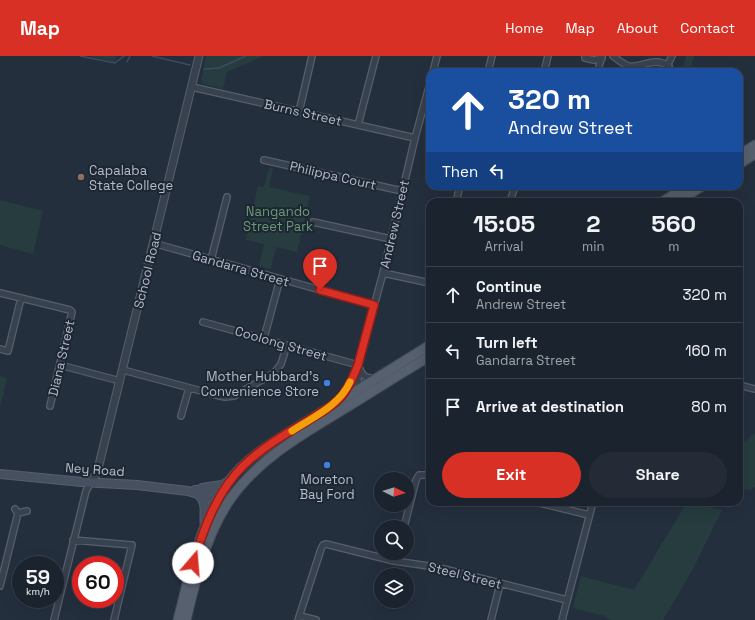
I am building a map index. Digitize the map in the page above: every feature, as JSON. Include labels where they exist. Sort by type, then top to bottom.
[{"type":"main road","points":[[743,152],[755,145]]},
{"type":"main road","points":[[743,162],[755,154]]},
{"type":"main road","points":[[668,198],[682,190]]},
{"type":"main road","points":[[683,198],[696,190]]},
{"type":"main road","points":[[186,620],[200,564],[214,529],[229,501],[251,476],[290,442],[360,394],[377,378],[426,347]]},
{"type":"main road","points":[[205,527],[205,504],[198,492],[222,485],[230,480],[255,456],[332,406],[360,394],[426,358]]},
{"type":"main road","name":"Ney Road","points":[[0,474],[137,485],[198,492],[229,501]]},
{"type":"main road","points":[[178,620],[193,563],[205,527],[219,497],[230,480]]},
{"type":"street","name":"School Road","points":[[91,482],[97,473],[199,56]]},
{"type":"street","points":[[299,112],[312,56]]},
{"type":"street","points":[[358,125],[376,56]]},
{"type":"street","points":[[434,68],[437,56]]},
{"type":"street","points":[[489,68],[492,56]]},
{"type":"street","points":[[545,68],[548,56]]},
{"type":"street","points":[[585,56],[585,58],[594,60],[602,57]]},
{"type":"street","points":[[613,56],[628,66],[638,65],[651,58],[668,64]]},
{"type":"street","points":[[669,68],[668,64],[672,56]]},
{"type":"street","points":[[599,68],[602,57]]},
{"type":"street","points":[[594,60],[598,68]]},
{"type":"street","name":"Burns Street","points":[[192,87],[415,138]]},
{"type":"street","name":"Andrew Street","points":[[332,406],[342,396],[358,365],[426,98]]},
{"type":"street","name":"Philippa Court","points":[[264,160],[402,190]]},
{"type":"street","points":[[211,260],[227,197]]},
{"type":"street","points":[[313,222],[391,239]]},
{"type":"street","name":"Gandarra Street","points":[[153,243],[374,305]]},
{"type":"street","points":[[382,273],[426,282]]},
{"type":"street","points":[[264,338],[280,279]]},
{"type":"street","name":"Diana Street","points":[[0,293],[70,310],[72,312],[50,406]]},
{"type":"street","points":[[0,350],[8,351],[21,298]]},
{"type":"street","name":"Coolong Street","points":[[203,322],[358,365]]},
{"type":"street","points":[[123,370],[225,397],[234,396],[274,373],[283,360],[287,345]]},
{"type":"street","points":[[358,365],[363,376],[377,378]]},
{"type":"street","name":"Andrew Street","points":[[358,365],[360,394]]},
{"type":"street","points":[[60,366],[120,381]]},
{"type":"street","name":"Andrew Street","points":[[355,373],[354,385],[360,394]]},
{"type":"street","points":[[743,386],[755,389]]},
{"type":"street","points":[[181,416],[189,388]]},
{"type":"street","points":[[406,520],[416,480],[419,475],[426,475]]},
{"type":"street","points":[[54,620],[86,491],[91,482]]},
{"type":"street","points":[[552,506],[589,515]]},
{"type":"street","points":[[562,620],[592,506]]},
{"type":"street","points":[[0,586],[17,511],[27,511]]},
{"type":"street","points":[[73,540],[132,545],[114,620]]},
{"type":"street","name":"Steel Street","points":[[299,618],[321,549],[323,545],[326,544],[394,561],[436,567],[567,600]]},
{"type":"street","points":[[491,620],[500,584]]},
{"type":"street","points":[[299,618],[316,620]]},
{"type":"green space","points":[[89,56],[117,56],[115,62]]},
{"type":"green space","points":[[206,56],[264,56],[227,72],[223,89],[201,82]]},
{"type":"green space","points":[[686,56],[694,56],[691,68],[683,68]]},
{"type":"green space","name":"Nangando Street Park","points":[[269,168],[273,168],[269,187],[310,196],[297,252],[276,247],[271,269],[259,266],[264,244],[246,240],[258,186],[264,187]]},
{"type":"green space","points":[[0,200],[43,211],[33,254],[0,245]]},
{"type":"green space","points":[[0,376],[7,378],[0,408]]},
{"type":"green space","points":[[755,433],[755,487],[751,490],[743,490],[743,443]]},
{"type":"green space","points":[[685,506],[704,506],[722,510],[693,569],[663,620],[611,620],[604,616],[573,608],[581,576],[634,590]]},
{"type":"waterway","points":[[80,56],[115,63],[124,56]]},
{"type":"waterway","points":[[127,62],[130,56]]},
{"type":"waterway","points":[[152,56],[190,65]]},
{"type":"waterway","points":[[204,69],[219,68],[246,56]]},
{"type":"slow traffic","points":[[292,431],[332,406],[342,396],[350,382]]},
{"type":"place","name":"Capalaba State College","points":[[81,177]]},
{"type":"place","name":"Mother Hubbard's Convenience Store","points":[[327,383]]},
{"type":"place","name":"Moreton Bay Ford","points":[[327,465]]},
{"type":"route","points":[[193,563],[205,527],[217,500],[230,480],[255,456],[332,406],[342,396],[355,373],[374,305],[320,290]]}]
